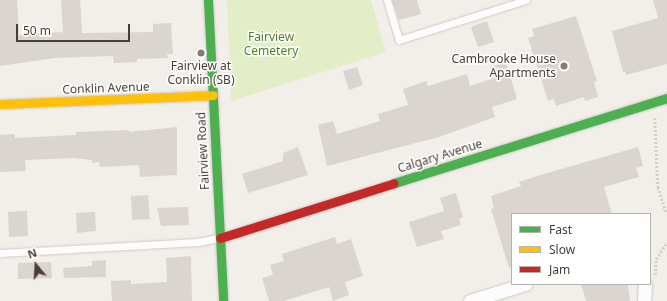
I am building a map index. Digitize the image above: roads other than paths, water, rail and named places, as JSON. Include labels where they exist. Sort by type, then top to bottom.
[{"type":"street","name":"Fairview Road","points":[[208,0],[223,301]]},
{"type":"street","name":"Conklin Avenue","points":[[0,104],[213,95]]},
{"type":"street","name":"Calgary Avenue","points":[[220,238],[654,102],[666,100]]},
{"type":"street","points":[[470,301],[522,285]]},
{"type":"street","points":[[644,301],[649,285]]},
{"type":"lane","points":[[387,0],[400,40],[526,0]]},
{"type":"lane","points":[[0,253],[198,242],[220,238]]},
{"type":"place","name":"Fairview at Conklin (SB)","points":[[201,53]]},
{"type":"place","name":"Cambrooke House Apartments","points":[[564,66]]},
{"type":"park label","name":"Fairview Cemetery","points":[[271,44]]}]
